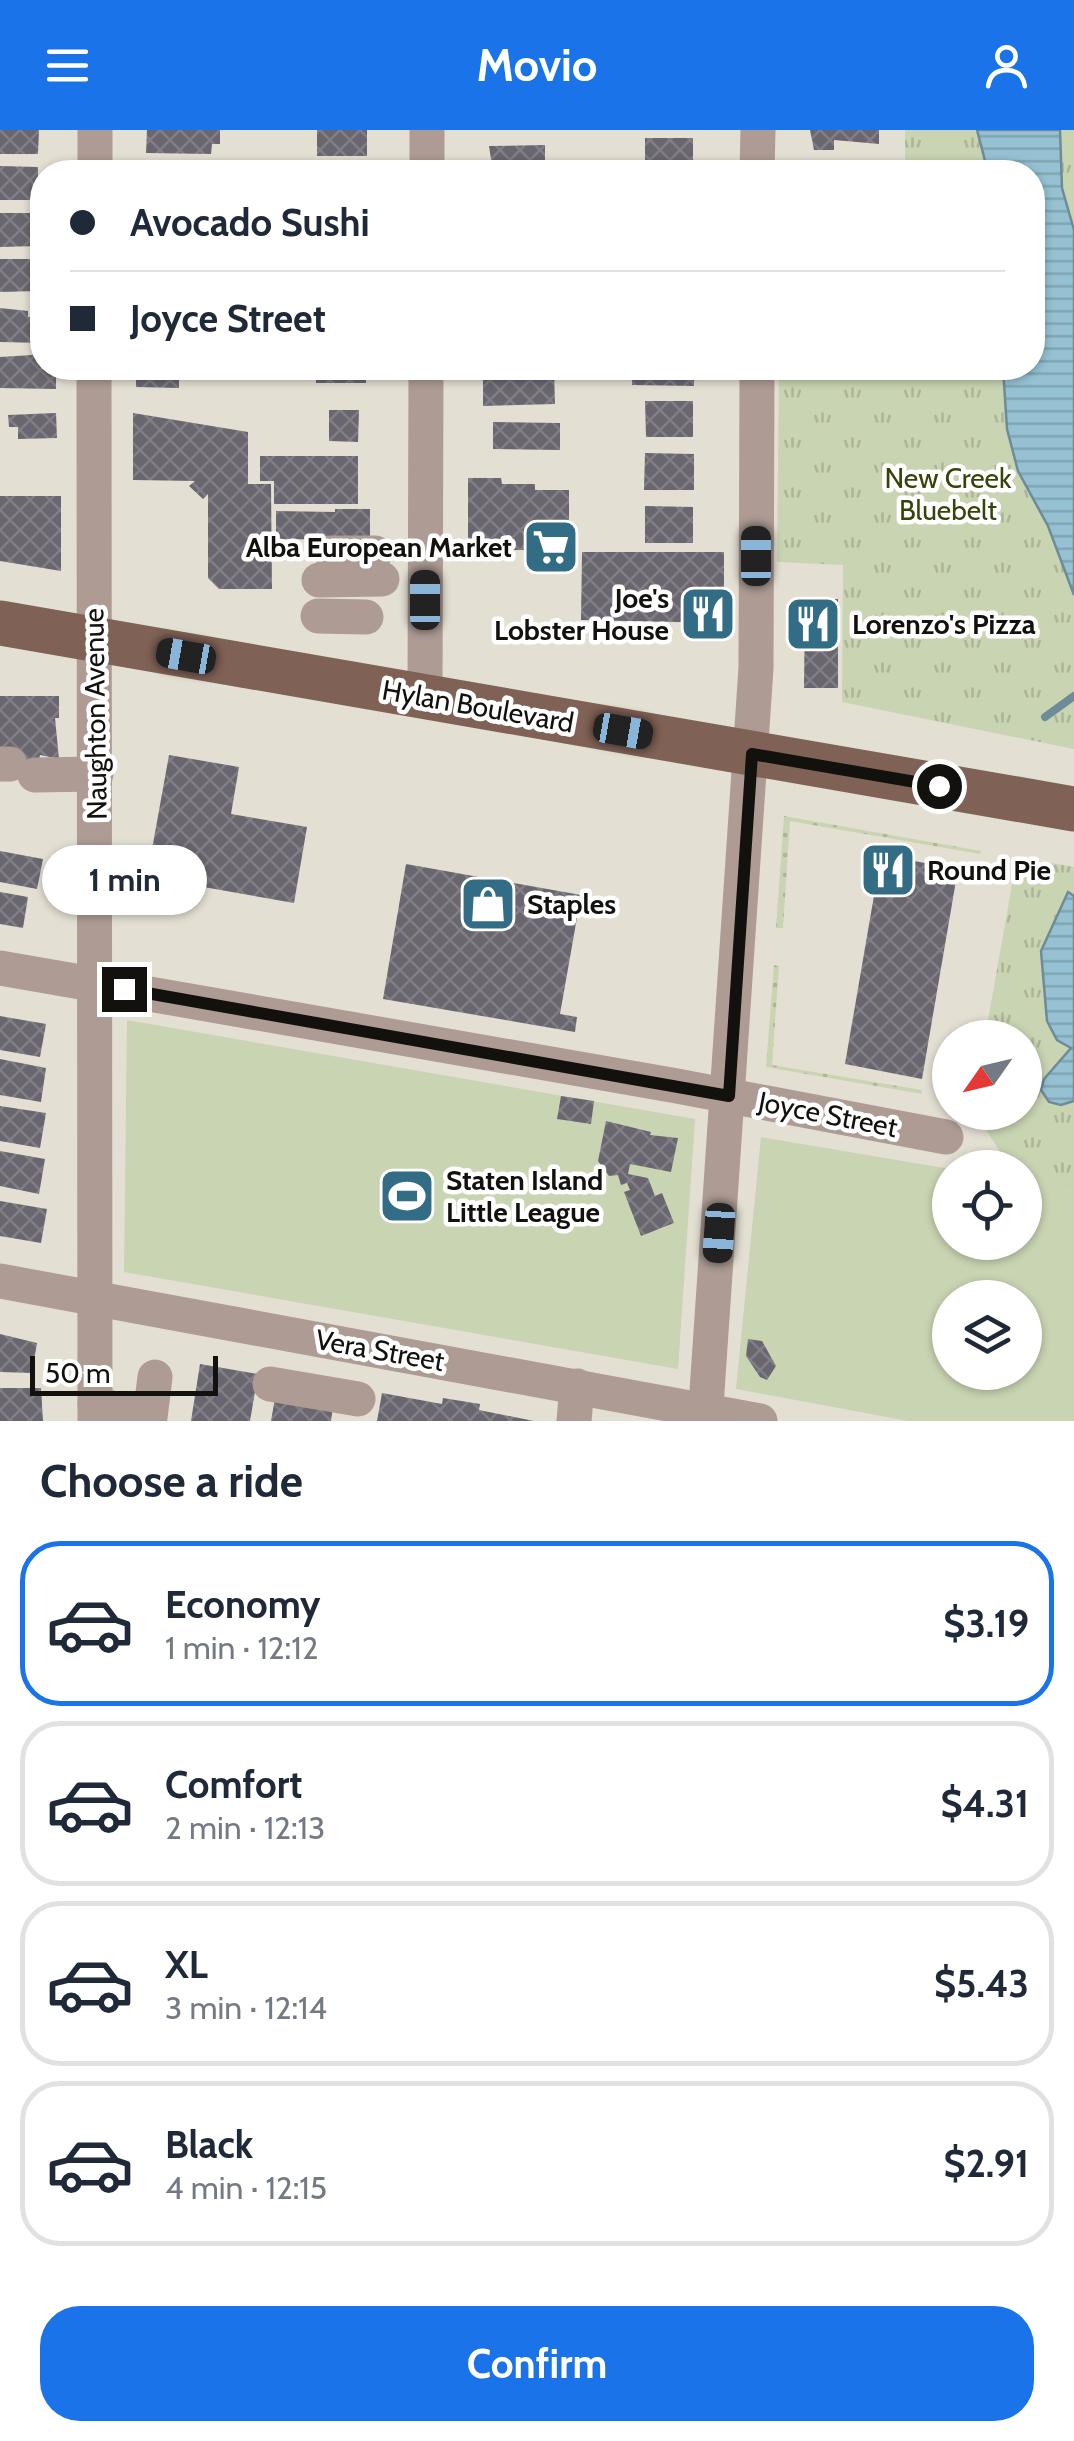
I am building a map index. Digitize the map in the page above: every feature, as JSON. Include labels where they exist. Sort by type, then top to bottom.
[{"type":"main road","name":"Hylan Boulevard","points":[[0,624],[1074,809]]},
{"type":"street","points":[[95,130],[95,160]]},
{"type":"street","points":[[427,130],[427,160]]},
{"type":"street","points":[[757,160],[758,130]]},
{"type":"street","name":"Naughton Avenue","points":[[94,380],[95,1412]]},
{"type":"street","points":[[425,698],[426,380]]},
{"type":"street","points":[[706,1416],[752,754],[756,668],[756,380]]},
{"type":"street","points":[[325,567],[379,566]]},
{"type":"street","points":[[318,616],[366,617]]},
{"type":"street","points":[[15,769],[96,768]]},
{"type":"street","name":"Joyce Street","points":[[0,968],[946,1137]]},
{"type":"street","name":"Vera Street","points":[[0,1281],[367,1348],[576,1404],[760,1421]]},
{"type":"street","points":[[270,1384],[356,1410],[367,1348]]},
{"type":"street","points":[[95,1412],[150,1417],[155,1377]]},
{"type":"green space","name":"New Creek Bluebelt","points":[[905,130],[1074,130],[1074,749],[842,702],[843,565],[777,562],[779,380],[1045,380],[1045,160],[905,160]]},
{"type":"green space","points":[[784,816],[981,851],[980,854],[790,821],[783,928],[776,928]]},
{"type":"green space","points":[[1017,857],[1074,867],[1074,1191],[1042,1185],[1042,1150],[999,1150],[986,1130],[1042,1130],[1042,1020],[988,1020]]},
{"type":"green space","points":[[774,965],[779,966],[772,1065],[922,1090],[922,1094],[766,1067]]},
{"type":"green space","name":"Staten Island Little League","points":[[127,1020],[695,1119],[678,1369],[124,1272]]},
{"type":"green space","points":[[761,1137],[932,1166],[932,1260],[1042,1260],[1042,1185],[1074,1191],[1074,1421],[908,1421],[736,1389]]},
{"type":"water","points":[[977,130],[1060,130],[1062,188],[1074,230],[1074,595],[1048,526],[1018,471],[1007,429],[1004,380],[1045,380],[1045,160],[985,160]]},
{"type":"water","points":[[1068,892],[1074,896],[1074,1101],[1061,1105],[1049,1102],[1042,1086],[1071,1048],[1057,1040],[1047,1021],[1041,951]]},
{"type":"building","points":[[0,130],[39,130],[38,154],[0,154]]},
{"type":"building","points":[[147,130],[220,130],[220,144],[212,144],[211,154],[146,153]]},
{"type":"building","points":[[317,130],[367,130],[367,156],[317,156]]},
{"type":"building","points":[[810,130],[879,130],[879,144],[834,140],[834,150],[814,150]]},
{"type":"building","points":[[645,138],[693,138],[693,160],[645,160]]},
{"type":"building","points":[[545,145],[545,160],[491,160],[489,146]]},
{"type":"building","points":[[0,166],[30,167],[30,200],[0,200]]},
{"type":"building","points":[[0,213],[30,213],[30,246],[0,247]]},
{"type":"building","points":[[0,259],[30,259],[30,291],[0,292]]},
{"type":"building","points":[[0,308],[28,311],[30,343],[0,342]]},
{"type":"building","points":[[30,356],[30,380],[56,380],[56,389],[0,388],[0,357]]},
{"type":"building","points":[[136,380],[179,380],[179,388],[136,387]]},
{"type":"building","points":[[316,380],[366,380],[366,383]]},
{"type":"building","points":[[483,380],[554,380],[555,404],[483,406]]},
{"type":"building","points":[[632,380],[694,380],[694,386],[632,385]]},
{"type":"building","points":[[645,401],[693,401],[693,437],[646,437]]},
{"type":"building","points":[[329,410],[359,410],[358,442],[329,441]]},
{"type":"building","points":[[56,413],[57,438],[18,439],[18,427],[9,427],[8,415]]},
{"type":"building","points":[[133,413],[248,432],[248,484],[271,484],[272,589],[219,589],[208,578],[208,494],[203,499],[189,486],[195,481],[133,480]]},
{"type":"building","points":[[493,422],[560,423],[560,450],[493,449]]},
{"type":"building","points":[[645,453],[694,454],[694,490],[644,490]]},
{"type":"building","points":[[260,456],[358,456],[358,504],[274,504],[274,481],[260,481]]},
{"type":"building","points":[[468,478],[535,484],[535,490],[569,490],[569,556],[535,556],[535,550],[502,550],[502,545],[468,545]]},
{"type":"building","points":[[0,496],[61,496],[61,571],[0,561]]},
{"type":"building","points":[[645,506],[693,507],[693,543],[645,543]]},
{"type":"building","points":[[370,509],[370,540],[276,539],[276,511]]},
{"type":"building","points":[[582,552],[724,552],[724,623],[581,620]]},
{"type":"building","points":[[805,599],[838,599],[838,688],[804,688]]},
{"type":"building","points":[[0,696],[59,696],[59,718],[55,718],[59,759],[40,755],[35,775],[0,757]]},
{"type":"building","points":[[169,755],[239,767],[231,814],[307,827],[294,903],[147,877]]},
{"type":"building","points":[[0,851],[43,859],[37,889],[0,882]]},
{"type":"building","points":[[881,855],[958,869],[922,1079],[845,1064]]},
{"type":"building","points":[[406,864],[581,895],[560,1014],[577,1017],[575,1032],[383,999]]},
{"type":"building","points":[[0,892],[28,897],[23,928],[0,924]]},
{"type":"building","points":[[0,1016],[46,1024],[40,1057],[0,1050]]},
{"type":"building","points":[[0,1059],[46,1068],[41,1102],[0,1095]]},
{"type":"building","points":[[561,1096],[594,1101],[591,1124],[557,1119]]},
{"type":"building","points":[[0,1106],[46,1113],[40,1148],[0,1141]]},
{"type":"building","points":[[606,1121],[651,1132],[650,1135],[678,1138],[671,1172],[630,1164],[628,1174],[648,1178],[655,1196],[662,1193],[674,1223],[641,1236],[624,1192],[630,1190],[627,1183],[621,1185],[618,1175],[609,1176],[598,1161]]},
{"type":"building","points":[[0,1151],[45,1159],[39,1194],[0,1186]]},
{"type":"building","points":[[0,1201],[47,1209],[41,1243],[0,1236]]},
{"type":"building","points":[[0,1334],[37,1343],[32,1373],[0,1372]]},
{"type":"building","points":[[748,1339],[762,1341],[776,1366],[767,1380],[760,1377],[746,1356]]},
{"type":"building","points":[[200,1364],[258,1374],[250,1421],[191,1421]]},
{"type":"building","points":[[0,1388],[41,1388],[43,1421],[0,1421]]},
{"type":"building","points":[[382,1393],[442,1404],[443,1398],[480,1404],[479,1410],[534,1421],[377,1421]]},
{"type":"building","points":[[275,1398],[333,1407],[331,1421],[271,1421]]},
{"type":"waterway","points":[[1045,717],[1074,696]]},
{"type":"place","name":"Alba European Market","points":[[551,547]]},
{"type":"place","name":"Joe's Lobster House","points":[[708,614]]},
{"type":"place","name":"Lorenzo's Pizza","points":[[813,624]]},
{"type":"place","name":"Round Pie","points":[[888,870]]},
{"type":"place","name":"Staples","points":[[488,904]]},
{"type":"place","name":"Staten Island Little League","points":[[407,1196]]},
{"type":"route","points":[[124,989],[729,1096],[752,754],[939,786]]}]
